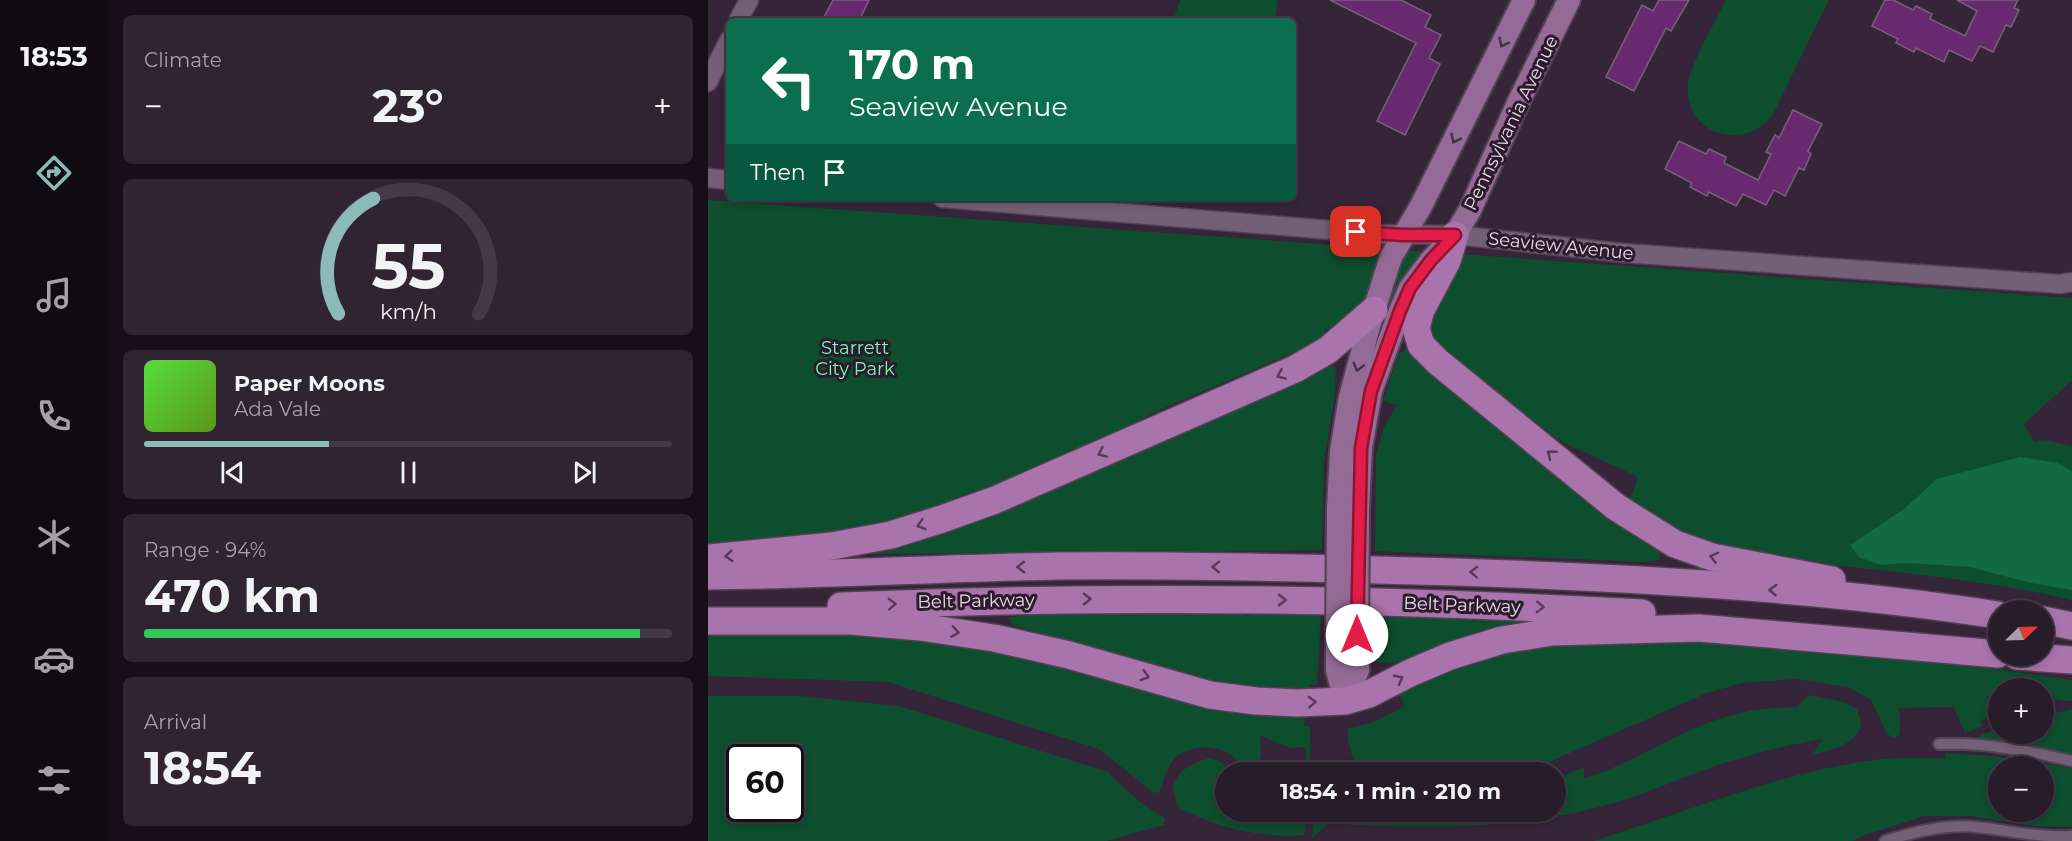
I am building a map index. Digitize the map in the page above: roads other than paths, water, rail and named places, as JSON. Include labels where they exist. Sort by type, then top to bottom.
[{"type":"highway","points":[[1455,235],[1447,261],[1421,310],[1416,328],[1421,345],[1438,362],[1616,507],[1675,544],[1712,557],[1988,612]]},
{"type":"highway","points":[[708,558],[822,547],[891,535],[995,500],[1294,369],[1328,350],[1374,310]]},
{"type":"highway","name":"Belt Parkway","points":[[708,576],[1059,567],[1235,567],[1429,571],[1555,575],[1794,592],[1988,613]]},
{"type":"highway","name":"Belt Parkway","points":[[708,611],[1049,600],[1298,600],[1535,607],[1669,615],[1929,639],[1988,647]]},
{"type":"highway","points":[[708,621],[850,621],[921,627],[994,638],[1069,655],[1210,694],[1256,701],[1298,703],[1345,701],[1370,694],[1410,673],[1450,656],[1502,640],[1552,632],[1699,628],[1988,653]]},
{"type":"highway","points":[[2054,623],[2072,626]]},
{"type":"highway","points":[[2054,657],[2072,660]]},
{"type":"highway","points":[[2054,659],[2072,660]]},
{"type":"main road","name":"Pennsylvania Avenue","points":[[1345,701],[1337,670],[1347,650],[1348,509],[1341,451],[1350,397],[1391,257],[1421,206],[1524,0]]},
{"type":"main road","name":"Pennsylvania Avenue","points":[[1348,509],[1371,391],[1400,311],[1410,288],[1431,260],[1455,235],[1470,210],[1518,103],[1569,0]]},
{"type":"street","points":[[740,18],[749,0]]},
{"type":"street","points":[[708,82],[726,46]]},
{"type":"street","points":[[708,178],[726,180]]},
{"type":"street","name":"Seaview Avenue","points":[[976,201],[1218,222],[1403,235],[1455,235],[1624,253],[2060,284],[2072,282]]},
{"type":"street","points":[[1939,744],[1959,743],[2017,748],[2072,761]]},
{"type":"street","points":[[1885,841],[1942,827],[1974,826],[2054,837],[2072,836]]},
{"type":"park label","name":"Starrett City Park","points":[[855,358]]}]
